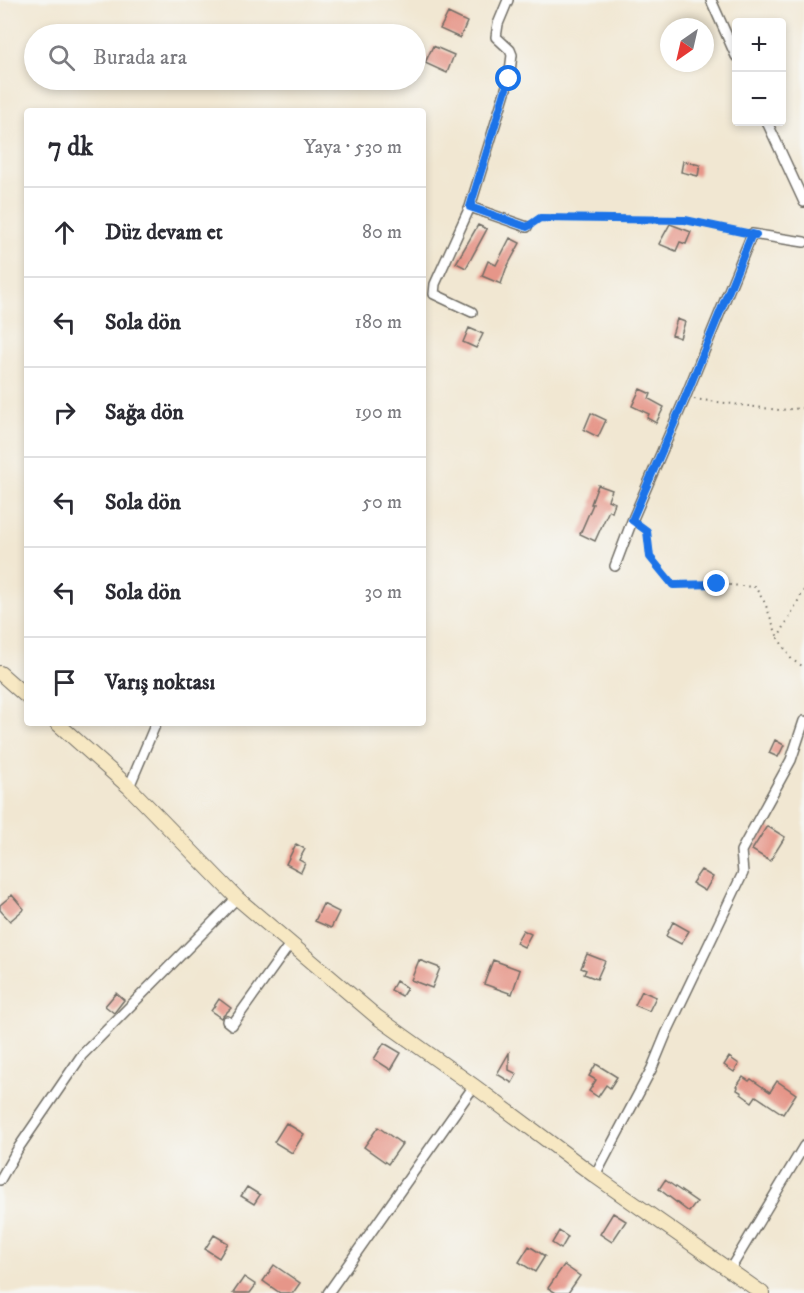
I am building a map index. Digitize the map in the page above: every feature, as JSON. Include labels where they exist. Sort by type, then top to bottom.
[{"type":"main road","points":[[0,673],[24,694]]},
{"type":"main road","points":[[60,726],[129,787],[237,898],[377,1017],[595,1176],[762,1293]]},
{"type":"street","points":[[472,312],[434,294],[435,284],[470,207],[509,79],[513,60],[510,50],[496,37],[498,24],[508,0]]},
{"type":"street","points":[[711,0],[732,47]]},
{"type":"street","points":[[769,126],[804,202]]},
{"type":"street","points":[[470,207],[527,227]]},
{"type":"street","points":[[615,567],[632,520],[752,234],[804,242]]},
{"type":"street","points":[[595,1176],[652,1068],[743,873],[741,851],[791,760],[804,721]]},
{"type":"street","points":[[129,787],[155,726]]},
{"type":"street","points":[[0,1180],[82,1055],[237,898]]},
{"type":"street","points":[[227,1021],[232,1025],[290,944]]},
{"type":"street","points":[[328,1293],[474,1086]]},
{"type":"street","points":[[729,1271],[804,1146]]},
{"type":"path","points":[[527,227],[540,218],[685,220],[756,235]]},
{"type":"path","points":[[685,398],[779,410],[804,408]]},
{"type":"path","points":[[632,520],[647,531],[650,557],[673,585],[717,584],[755,587],[765,603],[778,638],[792,660],[804,667]]},
{"type":"path","points":[[778,638],[804,590]]},
{"type":"building","points":[[448,13],[467,22],[460,38],[440,29]]},
{"type":"building","points":[[433,46],[454,55],[447,73],[426,63]]},
{"type":"building","points":[[683,161],[700,165],[698,176],[681,172]]},
{"type":"building","points":[[670,224],[691,232],[686,244],[680,242],[676,251],[659,244]]},
{"type":"building","points":[[478,225],[487,229],[466,268],[456,263]]},
{"type":"building","points":[[510,238],[520,243],[501,284],[482,276],[488,261],[496,265]]},
{"type":"building","points":[[677,319],[685,322],[680,338],[672,335]]},
{"type":"building","points":[[469,328],[483,334],[476,348],[463,342]]},
{"type":"building","points":[[640,389],[651,394],[649,399],[664,407],[656,423],[647,418],[649,414],[632,406]]},
{"type":"building","points":[[591,413],[606,420],[598,437],[584,430]]},
{"type":"building","points":[[598,485],[612,490],[608,500],[615,503],[612,512],[609,510],[595,541],[580,534],[593,504],[591,504]]},
{"type":"building","points":[[775,740],[784,745],[778,757],[769,753]]},
{"type":"building","points":[[767,826],[785,837],[770,861],[752,850]]},
{"type":"building","points":[[296,844],[305,849],[299,860],[305,863],[301,872],[286,864]]},
{"type":"building","points":[[701,870],[713,877],[705,891],[692,883]]},
{"type":"building","points":[[12,895],[24,909],[10,921],[0,910],[0,905]]},
{"type":"building","points":[[323,904],[339,912],[331,928],[315,921]]},
{"type":"building","points":[[673,922],[689,931],[681,944],[666,936]]},
{"type":"building","points":[[523,930],[531,934],[524,947],[516,943]]},
{"type":"building","points":[[587,954],[605,961],[597,979],[584,974],[586,970],[581,968]]},
{"type":"building","points":[[419,960],[440,968],[432,988],[411,980]]},
{"type":"building","points":[[493,960],[520,970],[512,994],[484,984]]},
{"type":"building","points":[[396,981],[407,988],[402,996],[391,990]]},
{"type":"building","points":[[642,991],[656,997],[649,1011],[635,1005]]},
{"type":"building","points":[[116,993],[124,1000],[114,1013],[105,1006]]},
{"type":"building","points":[[219,999],[231,1008],[221,1018],[211,1011]]},
{"type":"building","points":[[384,1043],[401,1053],[391,1070],[374,1059]]},
{"type":"building","points":[[509,1053],[509,1070],[517,1074],[512,1083],[497,1074]]},
{"type":"building","points":[[729,1057],[739,1064],[734,1072],[724,1065]]},
{"type":"building","points":[[596,1064],[617,1077],[610,1088],[606,1085],[598,1097],[589,1091],[596,1080],[589,1076]]},
{"type":"building","points":[[743,1077],[749,1081],[751,1079],[770,1092],[777,1081],[796,1094],[783,1114],[756,1096],[752,1102],[741,1094],[737,1086]]},
{"type":"building","points":[[286,1123],[304,1134],[292,1153],[274,1142]]},
{"type":"building","points":[[378,1127],[402,1144],[388,1164],[364,1147]]},
{"type":"building","points":[[665,1180],[697,1202],[689,1212],[659,1189]]},
{"type":"building","points":[[247,1187],[260,1195],[254,1204],[241,1196]]},
{"type":"building","points":[[613,1213],[626,1221],[612,1242],[600,1234]]},
{"type":"building","points":[[559,1231],[568,1237],[561,1249],[552,1243]]},
{"type":"building","points":[[214,1235],[228,1243],[219,1258],[205,1249]]},
{"type":"building","points":[[529,1246],[545,1256],[535,1272],[519,1262]]},
{"type":"building","points":[[274,1265],[300,1283],[293,1293],[280,1293],[263,1281]]},
{"type":"building","points":[[564,1265],[580,1276],[568,1293],[556,1293],[548,1288]]},
{"type":"building","points":[[244,1277],[256,1285],[250,1293],[233,1293]]},
{"type":"route","points":[[509,79],[470,207],[527,227],[540,218],[685,220],[756,235],[752,234],[685,398],[632,520],[647,531],[650,557],[673,585],[717,584]]}]
